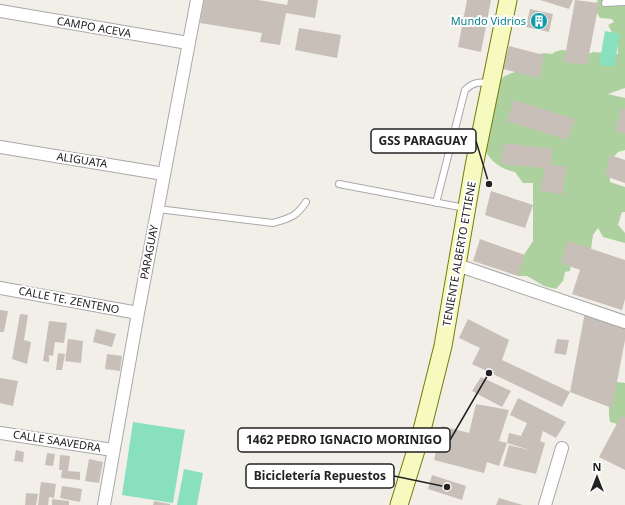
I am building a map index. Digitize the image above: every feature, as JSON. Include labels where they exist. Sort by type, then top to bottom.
[{"type":"main road","name":"TENIENTE ALBERTO ETTIENE","points":[[399,505],[421,434],[443,346],[467,209],[508,0]]},
{"type":"street","name":"PARAGUAY","points":[[104,505],[138,313],[197,0]]},
{"type":"street","name":"CAMPO ACEVA","points":[[0,11],[188,43]]},
{"type":"street","name":"ALIGUATA","points":[[0,147],[164,174]]},
{"type":"street","points":[[457,265],[625,322]]},
{"type":"street","name":"CALLE TE. ZENTENO","points":[[0,288],[138,313]]},
{"type":"street","name":"CALLE SAAVEDRA","points":[[0,432],[113,450]]},
{"type":"street","points":[[545,505],[562,448]]},
{"type":"lane","points":[[604,3],[625,2]]},
{"type":"lane","points":[[436,203],[465,90],[470,85],[478,82],[491,83]]},
{"type":"lane","points":[[339,184],[467,209]]},
{"type":"lane","points":[[158,209],[273,223],[289,219],[298,214],[306,202]]},
{"type":"green space","points":[[598,0],[625,0],[625,88],[608,94],[625,98],[625,150],[618,152],[609,162],[610,182],[625,187],[625,212],[622,212],[618,225],[625,233],[625,243],[603,237],[598,228],[593,235],[591,249],[571,260],[570,271],[565,272],[563,281],[556,289],[544,286],[527,276],[518,276],[516,267],[533,241],[533,183],[523,183],[515,172],[499,166],[490,158],[485,148],[485,135],[501,79],[520,69],[535,56],[545,53],[552,54],[560,50],[571,52],[582,57],[593,52],[618,54],[618,44],[608,25],[614,22],[612,19],[600,18],[594,8]]},
{"type":"green space","points":[[605,31],[620,34],[614,67],[599,65]]},
{"type":"green space","points":[[617,382],[625,383],[625,422],[617,424],[610,422],[609,407],[610,395]]},
{"type":"green space","points":[[133,422],[185,430],[173,503],[122,495]]},
{"type":"green space","points":[[184,469],[203,473],[197,505],[177,505]]},
{"type":"building","points":[[204,0],[258,0],[287,5],[288,0],[318,0],[315,18],[286,13],[280,45],[260,42],[262,33],[200,23]]},
{"type":"building","points":[[467,0],[491,0],[481,52],[458,47]]},
{"type":"building","points":[[540,0],[573,0],[569,9]]},
{"type":"building","points":[[575,0],[599,3],[587,65],[564,62]]},
{"type":"building","name":"Mundo Vidrios","points":[[530,9],[553,14],[549,32],[526,27]]},
{"type":"building","points":[[299,28],[341,35],[337,58],[295,50]]},
{"type":"building","points":[[509,46],[544,55],[539,78],[503,69]]},
{"type":"building","points":[[514,100],[575,119],[567,140],[507,121]]},
{"type":"building","points":[[622,108],[625,109],[625,134],[615,130]]},
{"type":"building","points":[[504,143],[553,149],[550,164],[566,167],[562,195],[540,190],[545,168],[501,164]]},
{"type":"building","points":[[610,155],[625,160],[625,183],[605,176]]},
{"type":"building","points":[[491,191],[533,205],[525,228],[485,215]]},
{"type":"building","points":[[480,239],[525,255],[518,276],[473,261]]},
{"type":"building","points":[[568,241],[625,260],[625,299],[622,310],[572,294],[580,270],[561,263]]},
{"type":"building","points":[[0,310],[8,311],[4,332],[0,332]]},
{"type":"building","points":[[585,312],[625,325],[625,340],[612,408],[570,392]]},
{"type":"building","points":[[20,314],[28,315],[24,340],[31,342],[27,364],[12,359]]},
{"type":"building","points":[[468,319],[509,340],[502,360],[570,392],[562,407],[472,364],[480,348],[459,338]]},
{"type":"building","points":[[49,321],[67,323],[64,343],[55,342],[53,356],[49,355],[49,362],[43,361]]},
{"type":"building","points":[[96,329],[116,334],[112,347],[93,342]]},
{"type":"building","points":[[68,339],[83,341],[81,363],[65,361]]},
{"type":"building","points":[[557,339],[569,340],[566,355],[554,353]]},
{"type":"building","points":[[58,353],[65,354],[62,370],[56,370]]},
{"type":"building","points":[[107,354],[122,356],[120,371],[105,369]]},
{"type":"building","points":[[481,377],[511,391],[502,407],[472,391]]},
{"type":"building","points":[[0,378],[18,381],[13,406],[0,403]]},
{"type":"building","points":[[518,398],[566,422],[556,438],[543,431],[540,441],[545,443],[536,474],[503,466],[509,445],[533,451],[507,443],[509,433],[521,436],[527,423],[510,415]]},
{"type":"building","points":[[476,404],[509,410],[499,441],[507,443],[499,466],[487,462],[484,473],[434,460],[442,426],[469,433]]},
{"type":"building","points":[[621,416],[625,418],[625,470],[599,457]]},
{"type":"building","points":[[16,450],[24,452],[23,462],[14,461]]},
{"type":"building","points":[[47,453],[55,454],[53,466],[45,465]]},
{"type":"building","points":[[60,455],[70,456],[68,471],[80,472],[80,480],[61,478],[62,470],[59,470]]},
{"type":"building","points":[[89,459],[103,462],[99,483],[85,481]]},
{"type":"building","points":[[432,475],[466,486],[462,500],[428,489]]},
{"type":"building","points":[[41,482],[56,484],[54,498],[49,497],[48,505],[38,505]]},
{"type":"building","points":[[62,486],[82,489],[80,502],[60,498]]},
{"type":"building","points":[[26,493],[38,494],[36,505],[25,505]]},
{"type":"building","points":[[499,498],[523,505],[496,505]]},
{"type":"building","points":[[52,499],[69,501],[69,505],[52,505]]},
{"type":"building","points":[[154,501],[170,504],[170,505],[153,505]]},
{"type":"place","name":"Mundo Vidrios","points":[[539,21]]},
{"type":"place","name":"GSS PARAGUAY","points":[[489,184]]},
{"type":"place","name":"1462 PEDRO IGNACIO MORINIGO","points":[[489,373]]},
{"type":"place","name":"Bicicletería Repuestos","points":[[447,487]]}]
